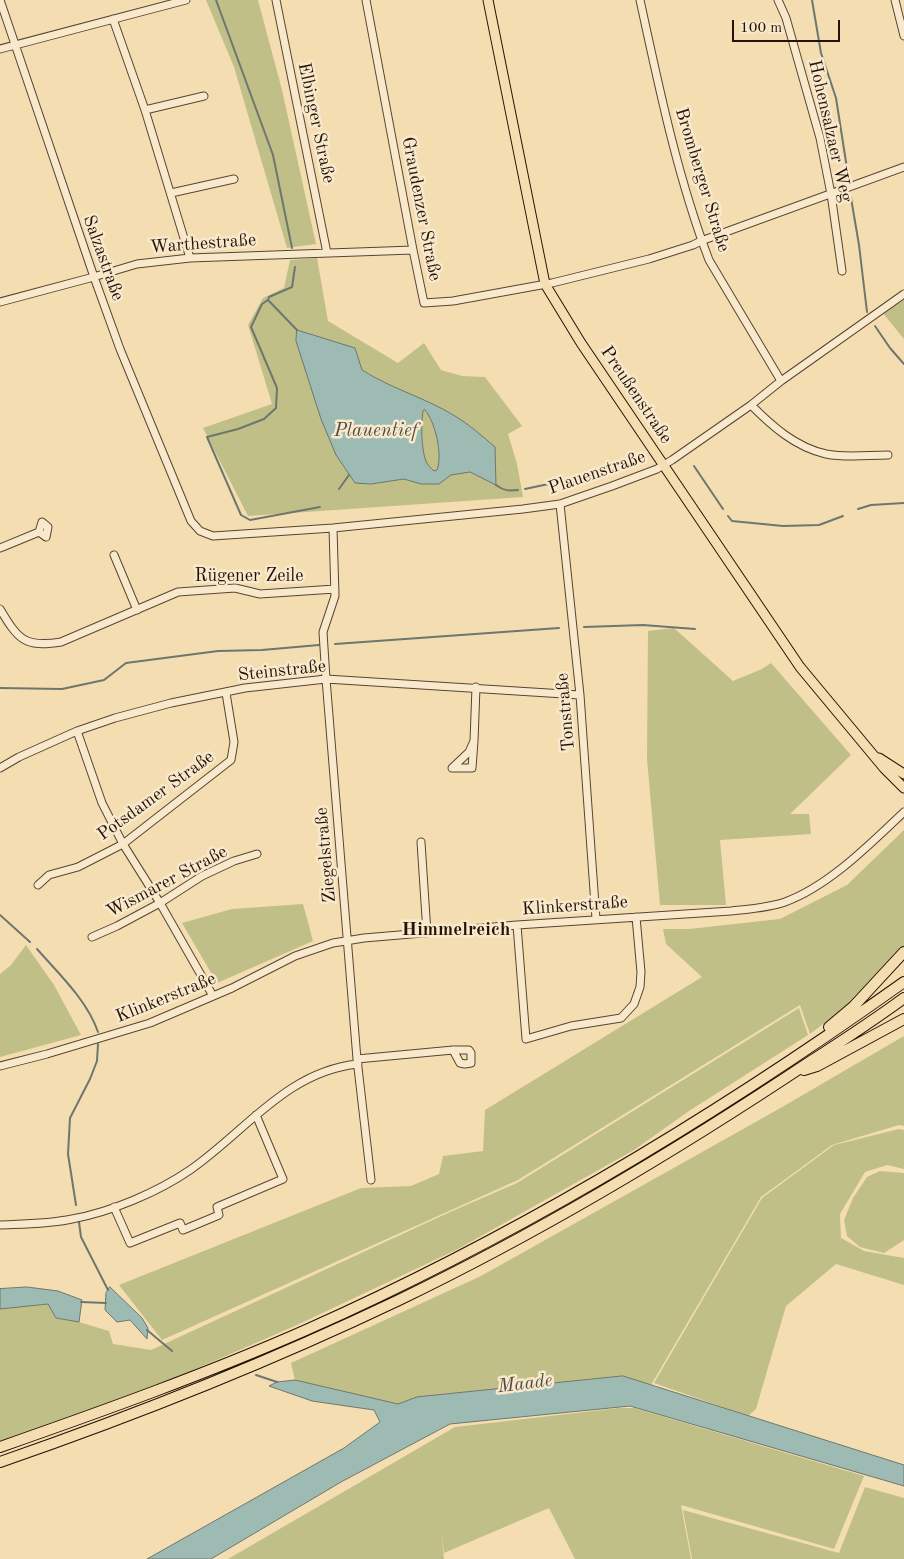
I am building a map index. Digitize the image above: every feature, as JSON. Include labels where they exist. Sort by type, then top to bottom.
[{"type":"highway","points":[[803,1052],[815,1038],[854,1006],[904,952]]},
{"type":"highway","points":[[0,1447],[137,1399],[306,1330],[395,1288],[528,1220],[662,1143],[803,1052],[904,982]]},
{"type":"highway","points":[[0,1462],[143,1410],[227,1376],[399,1300],[476,1261],[596,1196],[726,1117],[852,1035],[904,998]]},
{"type":"highway","points":[[796,1072],[817,1066],[904,1019]]},
{"type":"main road","name":"Preußenstraße","points":[[488,0],[545,284],[581,343],[800,667],[884,768],[904,788]]},
{"type":"main road","name":"Preußenstraße","points":[[874,755],[904,774]]},
{"type":"street","name":"Salzastraße","points":[[0,0],[120,349],[191,521]]},
{"type":"street","points":[[0,49],[186,0]]},
{"type":"street","name":"Elbinger Straße","points":[[276,0],[327,253]]},
{"type":"street","name":"Graudenzer Straße","points":[[366,0],[424,303],[453,301],[545,284]]},
{"type":"street","name":"Bromberger Straße","points":[[640,0],[660,92],[688,196],[708,260],[781,381]]},
{"type":"street","name":"Hohensalzaer Weg","points":[[778,0],[786,18],[820,138],[831,194],[842,271]]},
{"type":"street","points":[[896,0],[904,36]]},
{"type":"street","points":[[113,19],[145,110],[190,258]]},
{"type":"street","points":[[145,110],[204,96]]},
{"type":"street","points":[[545,284],[649,259],[693,245],[904,167]]},
{"type":"street","points":[[171,193],[234,179]]},
{"type":"street","name":"Warthestraße","points":[[0,302],[137,264],[190,258],[413,250]]},
{"type":"street","name":"Plauenstraße","points":[[191,521],[200,531],[213,536],[333,528],[524,510],[560,504],[664,465],[751,405],[781,381],[904,294]]},
{"type":"street","points":[[751,405],[769,423],[799,444],[826,454],[851,456],[888,455]]},
{"type":"street","name":"Tonstraße","points":[[560,504],[580,695],[596,919]]},
{"type":"street","name":"Ziegelstraße","points":[[333,528],[336,596],[323,632],[358,1061],[363,1113],[367,1129],[371,1180]]},
{"type":"street","points":[[0,548],[39,532]]},
{"type":"street","points":[[114,556],[137,610]]},
{"type":"street","name":"Rügener Zeile","points":[[0,609],[14,632],[24,641],[46,644],[61,642],[178,592],[235,588],[260,594],[335,589]]},
{"type":"street","name":"Steinstraße","points":[[0,768],[77,731],[114,718],[171,703],[245,688],[326,679],[580,695]]},
{"type":"street","points":[[474,741],[476,687]]},
{"type":"street","name":"Potsdamer Straße","points":[[38,885],[49,875],[78,867],[123,844],[230,760],[234,742],[226,693]]},
{"type":"street","points":[[77,731],[102,803],[123,844],[160,903],[213,996]]},
{"type":"street","name":"Klinkerstraße","points":[[0,1066],[150,1023],[213,996],[295,956],[348,940],[596,919],[754,909],[784,902],[827,880],[904,812]]},
{"type":"street","points":[[421,842],[428,933]]},
{"type":"street","name":"Wismarer Straße","points":[[92,937],[160,903],[202,876],[257,854]]},
{"type":"street","points":[[517,926],[526,1039],[571,1026],[620,1018],[634,1004],[640,987],[641,959],[636,916]]},
{"type":"street","points":[[0,1225],[72,1219],[114,1207],[164,1186],[190,1170],[256,1115],[296,1085],[336,1068],[358,1061],[453,1050]]},
{"type":"street","points":[[114,1207],[130,1243],[180,1223],[183,1230],[220,1214],[216,1207],[283,1179],[256,1115]]},
{"type":"shaded area","points":[[206,0],[258,0],[282,90],[316,244],[287,248],[234,67]]},
{"type":"shaded area","points":[[317,258],[328,321],[398,363],[424,343],[441,370],[462,376],[485,377],[522,426],[508,434],[517,464],[523,497],[248,516],[203,428],[272,404],[248,325],[263,298],[284,288],[290,260]]},
{"type":"shaded area","points":[[904,298],[904,339],[882,312]]},
{"type":"shaded area","points":[[674,628],[733,681],[762,669],[771,663],[851,755],[790,814],[809,814],[811,834],[720,840],[726,905],[660,905],[647,759],[648,631]]},
{"type":"shaded area","points":[[904,830],[904,947],[847,1006],[810,1034],[800,1005],[518,1180],[162,1340],[119,1285],[361,1188],[411,1186],[439,1174],[443,1156],[483,1151],[485,1110],[702,977],[666,944],[663,929],[689,929],[780,919],[847,885]]},
{"type":"shaded area","points":[[303,904],[313,941],[217,983],[182,923],[232,909]]},
{"type":"shaded area","points":[[26,945],[54,985],[81,1035],[0,1057],[0,974],[11,965]]},
{"type":"shaded area","points":[[799,1008],[808,1035],[689,1111],[634,1150],[458,1249],[297,1325],[120,1402],[0,1441],[0,1309],[49,1304],[56,1318],[79,1322],[109,1331],[113,1344],[151,1350],[517,1183]]},
{"type":"shaded area","points":[[904,1036],[904,1126],[899,1125],[832,1145],[761,1197],[651,1385],[623,1376],[417,1397],[398,1404],[295,1380],[291,1363],[481,1276],[777,1110]]},
{"type":"shaded area","points":[[899,1129],[904,1130],[904,1169],[887,1165],[865,1172],[840,1214],[841,1238],[864,1251],[904,1258],[904,1285],[836,1264],[786,1306],[756,1409],[748,1416],[654,1383],[762,1198],[834,1145]]},
{"type":"shaded area","points":[[880,1171],[904,1173],[904,1240],[884,1253],[860,1247],[847,1236],[844,1220],[853,1198],[867,1177]]},
{"type":"shaded area","points":[[619,1408],[634,1408],[864,1476],[834,1549],[681,1505],[691,1559],[575,1559],[549,1508],[444,1553],[441,1529],[444,1559],[228,1559],[455,1427]]},
{"type":"shaded area","points":[[865,1487],[904,1498],[904,1559],[692,1559],[683,1510],[839,1553]]},
{"type":"water","name":"Plauentief","points":[[297,330],[355,348],[362,370],[385,383],[444,410],[466,423],[495,447],[496,485],[470,472],[451,475],[439,484],[421,484],[404,479],[371,484],[355,483],[336,455],[321,419],[296,341]],"holes":[[[425,410],[429,415],[437,438],[439,456],[439,464],[437,470],[434,471],[424,456],[422,443],[423,411]]]},
{"type":"water","points":[[27,1287],[58,1291],[82,1300],[79,1322],[56,1318],[48,1304],[0,1309],[0,1289]]},
{"type":"water","points":[[110,1287],[142,1318],[148,1328],[147,1339],[130,1320],[117,1322],[105,1310],[106,1293]]},
{"type":"water","points":[[623,1376],[904,1465],[904,1486],[630,1406],[450,1424],[341,1482],[211,1559],[147,1559],[344,1448],[380,1422],[374,1410],[312,1401],[269,1386],[277,1382],[295,1380],[398,1404],[417,1397]]},
{"type":"waterway","points":[[216,0],[273,155],[292,248]]},
{"type":"waterway","points":[[812,0],[821,53],[836,98],[849,181]]},
{"type":"waterway","points":[[851,198],[867,312]]},
{"type":"waterway","points":[[268,300],[269,297],[292,287],[295,267]]},
{"type":"waterway","points":[[297,330],[268,300],[262,304],[251,327],[277,388],[276,408],[264,419],[238,429],[207,437],[241,515],[250,520],[320,507]]},
{"type":"waterway","points":[[875,326],[904,364]]},
{"type":"waterway","points":[[694,466],[723,509]]},
{"type":"waterway","points":[[525,489],[614,470]]},
{"type":"waterway","points":[[339,489],[349,475]]},
{"type":"waterway","points":[[496,485],[507,490],[518,490]]},
{"type":"waterway","points":[[858,509],[871,505],[904,503]]},
{"type":"waterway","points":[[728,516],[732,521],[783,526],[819,525],[843,516]]},
{"type":"waterway","points":[[584,627],[643,625],[695,629]]},
{"type":"waterway","points":[[335,644],[559,628]]},
{"type":"waterway","points":[[0,688],[62,689],[104,680],[126,663],[218,651],[262,650],[319,645]]},
{"type":"waterway","points":[[0,915],[30,942]]},
{"type":"waterway","points":[[37,949],[80,998],[98,1032]]},
{"type":"waterway","points":[[76,1205],[68,1154],[70,1118],[97,1061],[98,1044]]},
{"type":"waterway","points":[[79,1222],[81,1237],[108,1290]]},
{"type":"waterway","points":[[81,1302],[106,1303]]},
{"type":"waterway","points":[[147,1330],[172,1351]]},
{"type":"waterway","points":[[256,1375],[277,1382]]},
{"type":"district","name":"Himmelreich","points":[[456,930]]},
{"type":"water label","name":"Maade","points":[[525,1384]]}]
